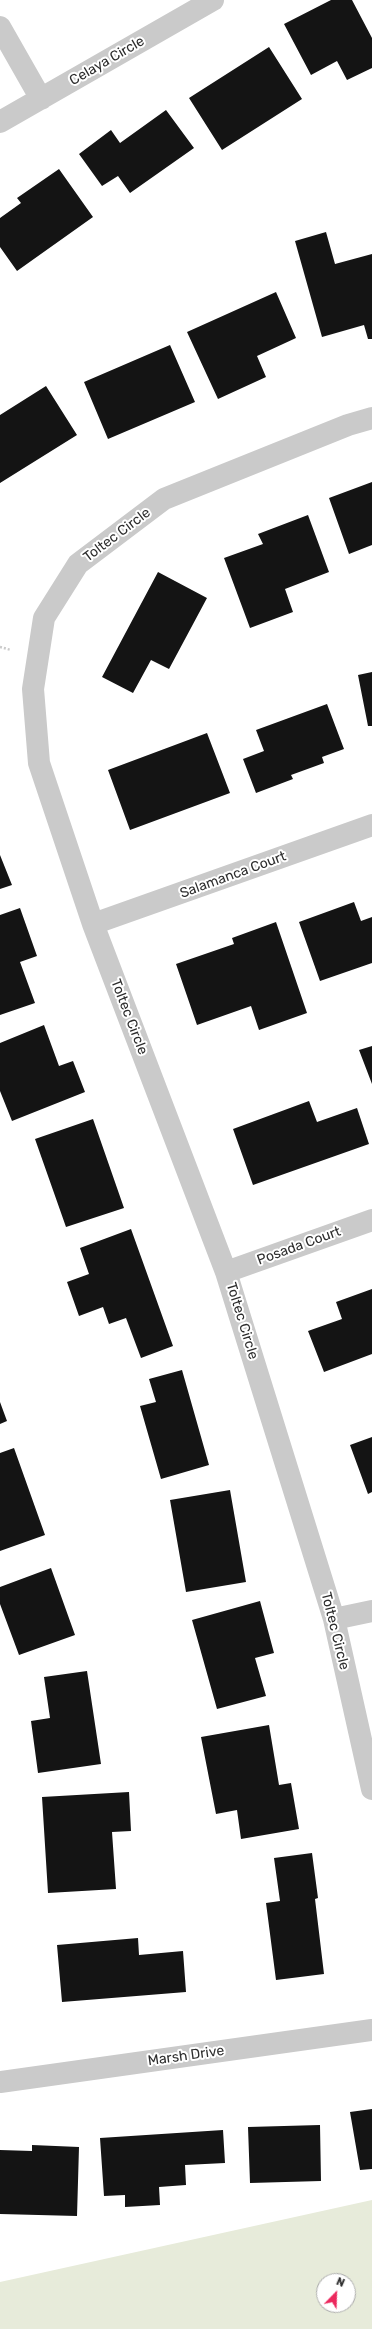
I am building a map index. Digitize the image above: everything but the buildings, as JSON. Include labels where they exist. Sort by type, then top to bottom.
[{"type":"street","name":"Celaya Circle","points":[[0,122],[213,0]]},
{"type":"street","points":[[0,27],[41,99]]},
{"type":"street","name":"Toltec Circle","points":[[372,418],[348,425],[164,499],[78,564],[44,618],[33,689],[39,763],[93,924],[226,1272],[334,1619],[372,1789]]},
{"type":"street","name":"Salamanca Court","points":[[93,924],[372,825]]},
{"type":"street","name":"Posada Court","points":[[226,1272],[372,1220]]},
{"type":"street","points":[[334,1619],[372,1611]]},
{"type":"street","name":"Marsh Drive","points":[[0,2082],[372,2030]]},
{"type":"green space","points":[[372,2200],[372,2329],[0,2329],[0,2282]]}]
